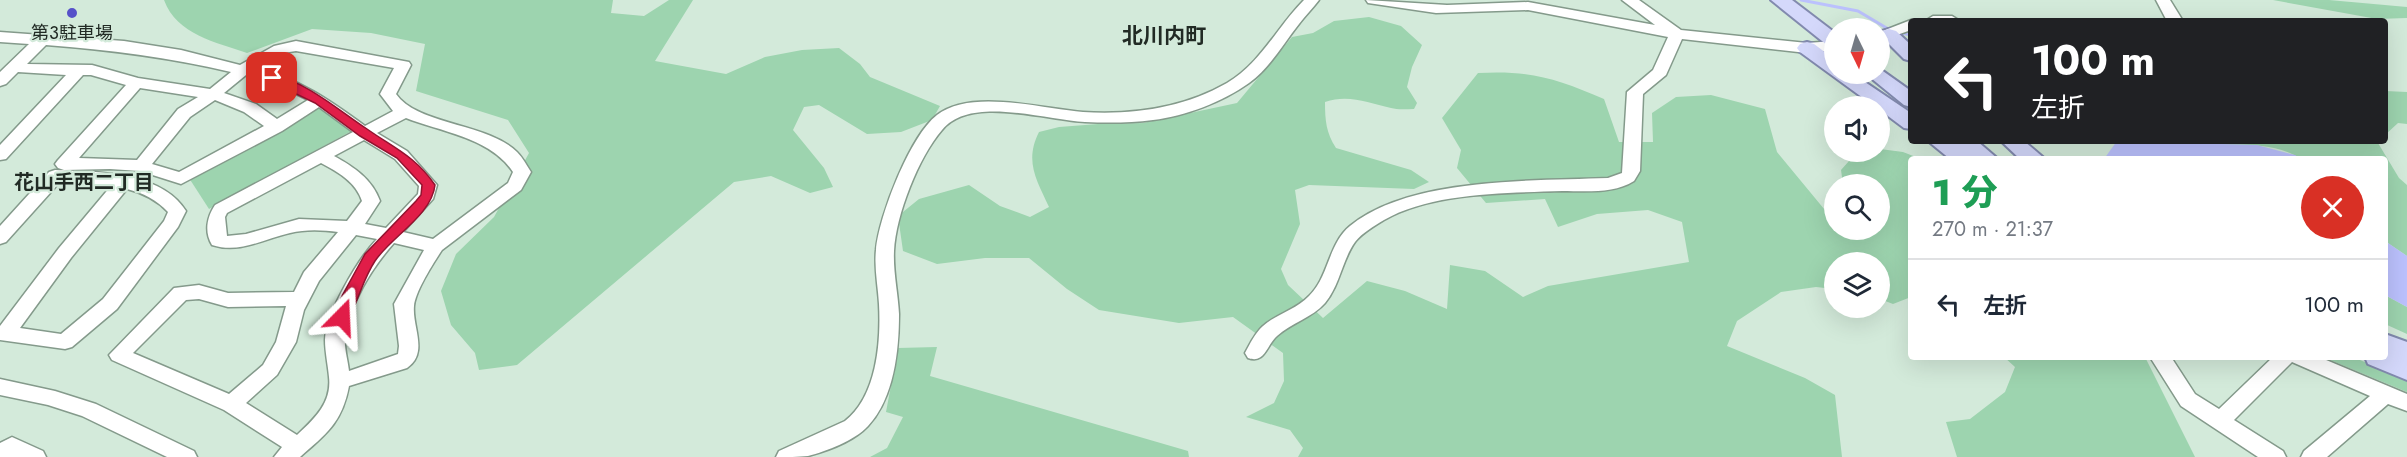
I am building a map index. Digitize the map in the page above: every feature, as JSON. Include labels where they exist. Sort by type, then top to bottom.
[{"type":"main road","points":[[1780,0],[1824,33]]},
{"type":"main road","points":[[1797,0],[1824,21]]},
{"type":"main road","points":[[1890,40],[1908,53]]},
{"type":"main road","points":[[1807,48],[1824,61]]},
{"type":"main road","points":[[1890,72],[1908,86]]},
{"type":"main road","points":[[1855,84],[1908,121]]},
{"type":"main road","points":[[1889,84],[1908,99]]},
{"type":"main road","points":[[1942,144],[1960,156]]},
{"type":"main road","points":[[1967,144],[1983,156]]},
{"type":"main road","points":[[1984,144],[2000,156]]},
{"type":"main road","points":[[2015,144],[2030,156]]},
{"type":"main road","points":[[2388,344],[2407,352]]},
{"type":"main road","points":[[2388,349],[2407,357]]},
{"type":"main road","points":[[2384,360],[2407,370]]},
{"type":"street","points":[[787,457],[858,422],[873,401],[881,381],[888,324],[885,247],[898,200],[926,139],[943,118],[953,112],[985,107],[1083,117],[1153,115],[1179,109],[1222,91],[1251,75],[1312,0]]},
{"type":"street","points":[[1372,0],[1425,8],[1456,9],[1503,4],[1528,6],[1677,34],[1807,48],[1824,47]]},
{"type":"street","points":[[1629,0],[1677,34]]},
{"type":"street","points":[[2163,0],[2173,18]]},
{"type":"street","points":[[1890,34],[1908,26]]},
{"type":"street","points":[[1255,353],[1268,332],[1316,302],[1323,292],[1343,247],[1355,231],[1400,205],[1419,199],[1476,191],[1608,184],[1621,181],[1630,175],[1633,168],[1631,133],[1635,92],[1660,72],[1677,34]]},
{"type":"street","points":[[0,38],[124,46],[244,69],[272,78],[320,100],[364,133],[401,155],[428,185],[427,195],[370,258],[349,296],[335,339],[340,381],[335,406],[321,426],[291,452],[231,404],[119,355],[181,293],[199,292],[228,300],[298,299]]},
{"type":"street","points":[[0,81],[42,40]]},
{"type":"street","points":[[141,165],[184,113],[213,94],[244,69],[287,46],[305,46],[398,63],[403,68],[388,97],[405,112],[480,138],[505,149],[519,162],[522,172],[515,186],[436,246],[425,262],[404,304],[409,346],[407,358],[400,363],[340,381]]},
{"type":"street","points":[[15,67],[92,70],[136,83],[213,94],[250,108],[276,128]]},
{"type":"street","points":[[0,155],[79,70]]},
{"type":"street","points":[[136,83],[64,164],[141,165],[181,178],[276,128],[320,100]]},
{"type":"street","points":[[405,112],[221,209],[216,217],[218,241],[237,241],[298,225],[352,227],[436,246]]},
{"type":"street","points":[[231,404],[270,370],[286,342],[298,299],[322,260],[367,209],[371,197],[361,184],[340,167],[321,156]]},
{"type":"street","points":[[0,237],[55,176],[98,177],[144,188],[173,204],[177,211],[165,232],[110,304],[65,342],[3,333]]},
{"type":"street","points":[[3,333],[123,182]]},
{"type":"street","points":[[2162,360],[2188,400],[2275,457]]},
{"type":"street","points":[[2220,421],[2282,360]]},
{"type":"street","points":[[2306,360],[2407,403]]},
{"type":"street","points":[[0,387],[55,399],[91,412],[128,426],[186,457]]},
{"type":"street","points":[[2312,457],[2386,394]]},
{"type":"street","points":[[0,455],[12,445],[35,457]]},
{"type":"green space","points":[[164,0],[613,0],[611,13],[644,16],[669,0],[693,0],[655,61],[726,74],[765,57],[802,50],[839,48],[860,64],[870,77],[940,106],[932,120],[901,132],[867,134],[819,105],[804,107],[793,130],[824,168],[833,187],[810,193],[771,176],[734,182],[517,365],[479,370],[475,353],[451,325],[441,291],[456,254],[494,217],[529,153],[508,120],[416,91],[425,44],[371,33],[312,29],[247,53],[211,41],[188,29],[178,22]]},
{"type":"green space","points":[[2273,0],[2329,0],[2407,7],[2407,18],[2372,18]]},
{"type":"green space","points":[[1369,17],[1401,26],[1422,45],[1412,67],[1407,87],[1417,103],[1414,109],[1394,109],[1350,99],[1325,102],[1328,132],[1336,148],[1411,170],[1429,182],[1414,189],[1309,185],[1295,190],[1300,224],[1281,269],[1288,285],[1323,318],[1367,281],[1405,291],[1447,309],[1450,265],[1485,271],[1523,297],[1548,286],[1689,262],[1682,222],[1648,210],[1597,214],[1558,227],[1545,199],[1486,203],[1457,168],[1461,150],[1442,118],[1478,73],[1497,72],[1543,77],[1604,99],[1619,142],[1653,142],[1652,113],[1676,97],[1711,95],[1765,109],[1777,152],[1824,209],[1824,240],[1890,240],[1890,174],[1842,174],[1841,170],[1848,162],[1890,162],[1890,150],[1913,156],[1908,156],[1908,298],[1893,304],[1890,303],[1890,252],[1824,252],[1824,288],[1781,292],[1737,321],[1727,346],[1805,378],[1835,395],[1842,457],[1298,457],[1303,448],[1290,430],[1246,417],[1274,403],[1284,381],[1283,353],[1233,317],[1179,323],[1099,310],[1067,289],[1029,258],[985,258],[937,264],[903,251],[898,216],[919,199],[969,185],[1000,206],[1030,217],[1049,207],[1032,162],[1039,132],[1059,127],[1143,123],[1237,103],[1292,37],[1313,33],[1334,21]]},
{"type":"green space","points":[[2388,91],[2407,92],[2407,124],[2398,123],[2388,132]]},
{"type":"green space","points":[[321,106],[357,128],[209,209],[189,178]]},
{"type":"green space","points":[[2194,144],[2379,144],[2386,156],[2295,156],[2272,147]]},
{"type":"green space","points":[[2388,160],[2399,178],[2407,185],[2407,256],[2388,243]]},
{"type":"green space","points":[[2388,297],[2407,307],[2407,334],[2388,325]]},
{"type":"green space","points":[[937,347],[930,376],[1188,451],[1189,457],[870,457],[887,448],[903,417],[886,412],[898,348]]},
{"type":"green space","points":[[2007,360],[2146,360],[2195,457],[1957,457],[1946,422],[1970,419],[2005,392],[2015,367]]},
{"type":"green space","points":[[2330,360],[2360,360],[2407,380],[2407,392]]},
{"type":"water","points":[[2115,144],[2222,144],[2257,145],[2296,156],[2106,156]]},
{"type":"water","points":[[2388,243],[2407,256],[2407,307],[2388,297]]},
{"type":"waterway","points":[[1801,0],[1858,11],[1870,18]]},
{"type":"waterway","points":[[1897,32],[1908,34]]},
{"type":"place","name":"第3駐車場","points":[[72,13]]},
{"type":"district","name":"北川内町","points":[[1164,36]]},
{"type":"district","name":"花山手西二丁目","points":[[84,182]]},
{"type":"route","points":[[272,78],[320,100],[364,133],[401,155],[428,185],[429,191],[421,204],[370,258],[349,296],[342,317]]}]
